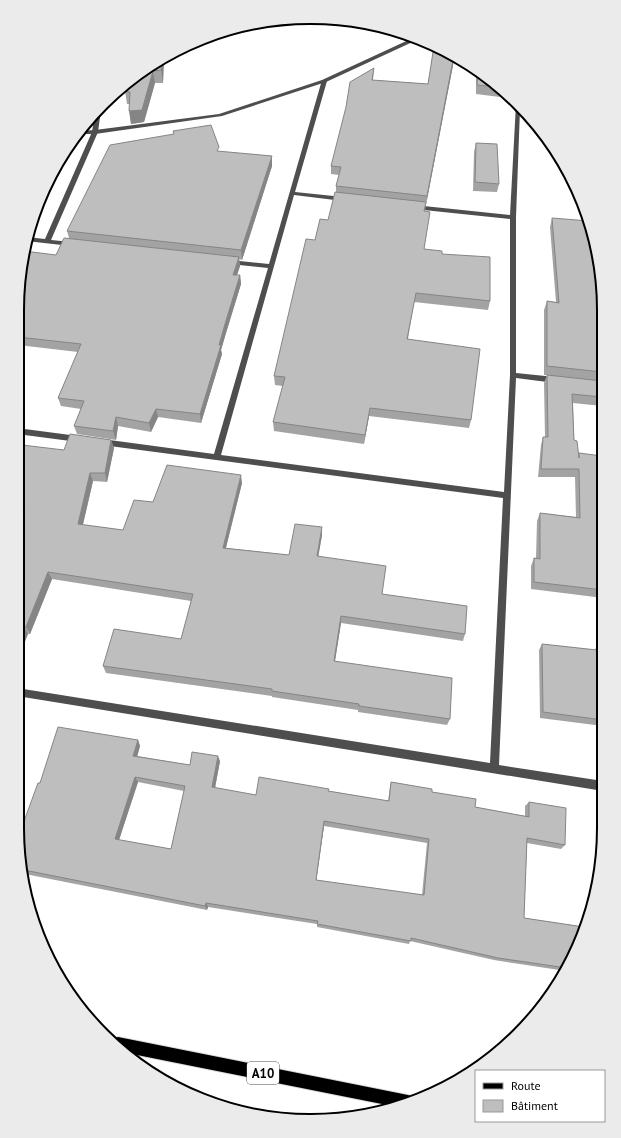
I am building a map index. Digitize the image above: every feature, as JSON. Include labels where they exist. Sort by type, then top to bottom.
[{"type":"main road","name":"A10","points":[[125,1045],[399,1100]]},
{"type":"street","points":[[86,133],[220,115],[324,81],[409,42]]},
{"type":"street","points":[[217,457],[324,81]]},
{"type":"street","points":[[494,769],[513,375],[513,217],[518,113]]},
{"type":"street","points":[[46,241],[95,132],[97,120]]},
{"type":"street","points":[[292,194],[347,199]]},
{"type":"street","points":[[411,206],[513,217]]},
{"type":"street","points":[[33,240],[78,245]]},
{"type":"street","points":[[225,261],[271,266]]},
{"type":"street","points":[[513,375],[565,381]]},
{"type":"street","points":[[24,432],[507,496]]},
{"type":"street","points":[[24,693],[597,785]]},
{"type":"building","points":[[433,52],[453,61],[427,196],[336,186],[341,167],[331,166],[346,107],[350,82],[374,68],[372,80],[428,84]]},
{"type":"building","points":[[161,65],[161,70],[153,71],[142,110],[129,111],[130,92],[126,91],[136,83],[151,72]]},
{"type":"building","points":[[478,78],[488,86],[477,85]]},
{"type":"building","points":[[211,125],[219,147],[217,151],[272,156],[241,250],[67,231],[110,145],[174,134],[173,131]]},
{"type":"building","points":[[476,143],[497,144],[499,184],[475,182]]},
{"type":"building","points":[[335,192],[426,202],[424,211],[430,212],[424,249],[442,251],[442,254],[490,257],[490,301],[416,293],[407,339],[480,349],[471,420],[370,408],[365,435],[273,422],[285,377],[274,376],[306,239],[315,240],[320,219],[328,220]]},
{"type":"building","points":[[552,218],[583,220],[595,273],[597,310],[597,371],[547,366],[547,301],[559,303]]},
{"type":"building","points":[[64,238],[239,257],[233,275],[240,275],[200,414],[156,409],[149,423],[116,417],[113,431],[74,426],[84,401],[58,398],[81,344],[24,338],[26,273],[31,252],[56,255]]},
{"type":"building","points":[[547,375],[597,380],[597,396],[572,394],[574,440],[577,441],[579,458],[579,453],[597,455],[597,589],[534,582],[534,558],[540,559],[540,513],[580,518],[579,469],[541,469],[543,437],[548,437]]},
{"type":"building","points":[[70,434],[111,440],[105,473],[90,473],[78,524],[123,530],[134,500],[153,502],[167,465],[241,475],[223,548],[289,555],[295,524],[322,527],[317,556],[386,566],[382,594],[467,606],[465,634],[341,616],[334,661],[452,678],[450,719],[359,706],[359,704],[272,691],[272,689],[103,666],[114,629],[181,639],[193,594],[48,572],[26,627],[24,627],[24,445],[64,450]]},
{"type":"building","points":[[542,644],[597,650],[597,719],[543,712]]},
{"type":"building","points":[[58,727],[138,740],[133,756],[190,765],[192,752],[218,756],[212,787],[256,795],[259,777],[329,789],[328,791],[389,801],[391,782],[432,789],[432,792],[476,799],[475,807],[529,817],[529,802],[566,808],[565,845],[527,838],[524,918],[579,926],[561,967],[498,958],[411,938],[411,941],[317,924],[318,921],[206,903],[205,906],[27,871],[24,821],[38,783],[40,783]],"holes":[[[135,777],[185,786],[171,849],[115,839]],[[324,821],[429,839],[424,895],[316,880]]]}]
